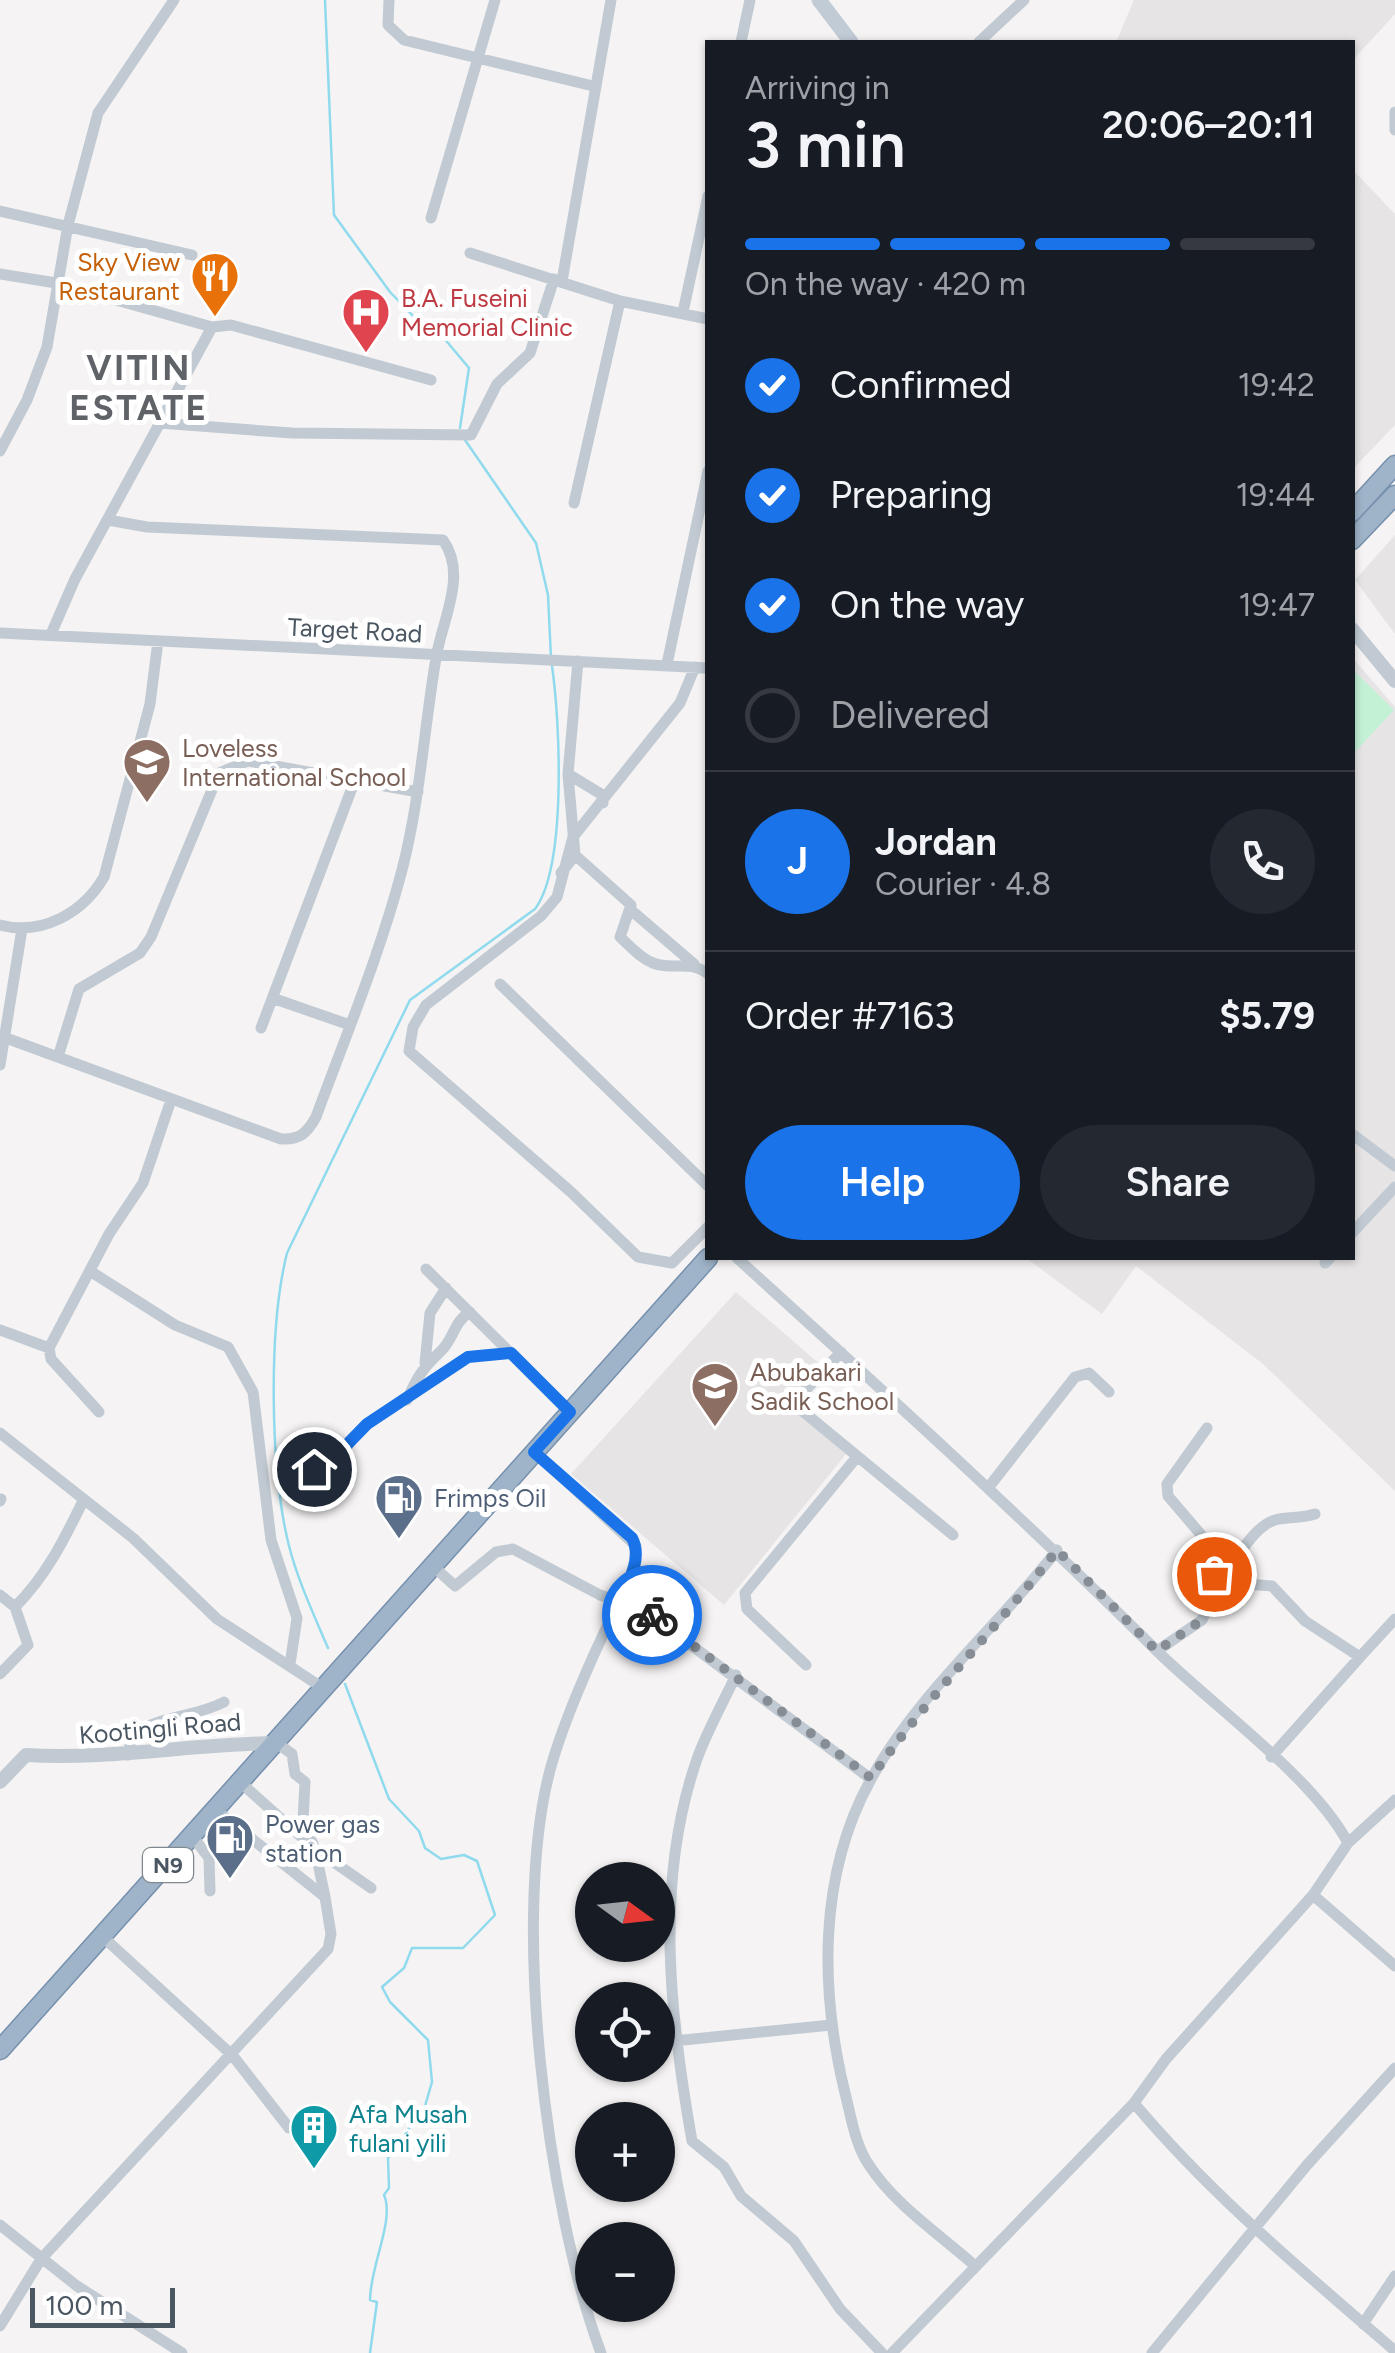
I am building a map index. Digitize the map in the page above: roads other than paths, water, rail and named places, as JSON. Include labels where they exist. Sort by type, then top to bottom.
[{"type":"highway","points":[[1355,509],[1395,464]]},
{"type":"highway","points":[[1355,537],[1395,494]]},
{"type":"highway","name":"N9","points":[[0,2050],[706,1260]]},
{"type":"main road","points":[[819,0],[849,40]]},
{"type":"street","points":[[0,452],[27,400],[46,347],[68,225],[98,114],[174,0]]},
{"type":"street","points":[[389,0],[388,26],[404,40],[593,86]]},
{"type":"street","points":[[431,218],[495,0]]},
{"type":"street","points":[[160,423],[292,433],[471,435],[497,384],[530,354],[558,280],[611,0]]},
{"type":"street","points":[[741,40],[750,0]]},
{"type":"street","points":[[980,40],[1024,0]]},
{"type":"street","points":[[1395,112],[1395,130]]},
{"type":"street","points":[[683,312],[705,210]]},
{"type":"street","points":[[0,211],[192,255]]},
{"type":"street","points":[[470,253],[620,301],[705,318]]},
{"type":"street","points":[[0,274],[56,283],[212,327],[231,325],[431,380]]},
{"type":"street","points":[[574,503],[620,301]]},
{"type":"street","points":[[51,634],[212,327]]},
{"type":"street","points":[[667,664],[705,486]]},
{"type":"street","points":[[6,1038],[280,1140],[295,1140],[308,1132],[316,1117],[350,1025],[397,887],[418,792],[436,657],[454,589],[449,549],[443,540],[147,527],[108,520]]},
{"type":"street","name":"Target Road","points":[[0,632],[436,657],[701,667]]},
{"type":"street","points":[[1355,633],[1395,681]]},
{"type":"street","points":[[0,925],[22,930],[78,910],[104,877],[150,704],[158,641]]},
{"type":"street","points":[[574,660],[568,774],[575,856],[581,864],[600,873],[632,911],[705,972]]},
{"type":"street","points":[[701,667],[680,703],[573,837],[557,897],[540,916],[426,1005],[414,1027],[409,1051],[571,1192],[638,1257],[651,1262],[672,1262],[705,1229]]},
{"type":"street","points":[[58,1057],[80,989],[140,953],[152,937],[219,773],[248,761],[418,792]]},
{"type":"street","points":[[568,774],[600,794],[603,803]]},
{"type":"street","points":[[262,1028],[355,780]]},
{"type":"street","points":[[561,873],[575,856]]},
{"type":"street","points":[[632,911],[620,937],[632,948],[662,966],[694,964]]},
{"type":"street","points":[[0,1065],[15,952],[22,930]]},
{"type":"street","points":[[500,984],[705,1183]]},
{"type":"street","points":[[275,999],[350,1025]]},
{"type":"street","points":[[99,1412],[51,1359],[49,1348],[152,1165],[172,1100]]},
{"type":"street","points":[[1355,1136],[1395,1166]]},
{"type":"street","points":[[1355,1230],[1395,1187]]},
{"type":"street","points":[[740,1260],[1057,1550],[1157,1651],[1322,1802],[1348,1843]]},
{"type":"street","points":[[426,1268],[570,1412]]},
{"type":"street","points":[[90,1270],[175,1324],[228,1347],[246,1374],[253,1392],[272,1540],[297,1618],[290,1664]]},
{"type":"street","points":[[407,1400],[425,1363],[430,1313],[446,1288]]},
{"type":"street","points":[[425,1363],[440,1352],[455,1324],[470,1312]]},
{"type":"street","points":[[0,1330],[49,1348]]},
{"type":"street","points":[[841,1352],[798,1402],[856,1458],[953,1536]]},
{"type":"street","points":[[286,1486],[334,1458],[367,1424],[468,1357],[511,1353]]},
{"type":"street","points":[[988,1488],[1075,1377],[1088,1374],[1108,1392]]},
{"type":"street","points":[[1208,1428],[1167,1484],[1168,1496],[1203,1536],[1220,1582]]},
{"type":"street","points":[[0,1433],[144,1548],[217,1619],[328,1683]]},
{"type":"street","points":[[534,1452],[632,1538],[636,1546],[632,1575],[565,1720],[551,1767],[536,1890],[535,1980],[556,2174],[601,2353]]},
{"type":"street","points":[[806,1664],[746,1609],[745,1594],[856,1458]]},
{"type":"street","points":[[15,1607],[52,1564],[84,1501]]},
{"type":"street","points":[[1157,1651],[1202,1620],[1220,1582],[1263,1527],[1276,1519],[1296,1521],[1315,1514]]},
{"type":"street","points":[[434,1566],[455,1586],[496,1552],[514,1549],[619,1602],[644,1610],[871,1778]]},
{"type":"street","points":[[974,2264],[884,2184],[866,2162],[831,2026],[827,1932],[849,1832],[871,1778],[905,1729],[1013,1608],[1057,1550]]},
{"type":"street","points":[[1220,1582],[1272,1586],[1305,1621],[1360,1657]]},
{"type":"street","points":[[0,1595],[15,1607],[28,1645],[20,1658],[0,1674]]},
{"type":"street","points":[[1271,1758],[1395,1619]]},
{"type":"street","points":[[671,1982],[676,1843],[697,1759],[736,1675]]},
{"type":"street","points":[[128,1755],[132,1736],[148,1724],[206,1711],[224,1702]]},
{"type":"street","points":[[0,2326],[41,2259],[328,1949],[326,1897],[315,1850],[303,1822],[305,1782],[295,1774],[292,1754],[277,1742]]},
{"type":"street","name":"Kootingli Road","points":[[0,1782],[26,1755],[79,1759],[186,1746],[277,1742]]},
{"type":"street","points":[[241,1783],[315,1850],[371,1888]]},
{"type":"street","points":[[892,2353],[1134,2103],[1166,2059],[1312,1895],[1348,1843],[1395,1800]]},
{"type":"street","points":[[217,1811],[326,1897]]},
{"type":"street","points":[[193,1838],[209,1858],[210,1890]]},
{"type":"street","points":[[1312,1895],[1395,1966]]},
{"type":"street","points":[[102,1936],[233,2056],[289,2128]]},
{"type":"street","points":[[675,2041],[831,2026]]},
{"type":"street","points":[[675,2047],[692,2141],[724,2167],[741,2196],[794,2240],[840,2309],[882,2353]]},
{"type":"street","points":[[1152,2353],[1395,2068]]},
{"type":"street","points":[[1134,2103],[1197,2176],[1253,2230],[1395,2352]]},
{"type":"street","points":[[0,2225],[41,2259],[182,2353]]},
{"type":"street","points":[[1363,2324],[1395,2276]]},
{"type":"waterway","points":[[325,0],[334,215],[390,292],[416,319],[443,337],[469,368],[460,428]]},
{"type":"waterway","points":[[465,440],[536,543],[548,595],[551,658]]},
{"type":"waterway","points":[[328,1648],[293,1559],[278,1479],[274,1359],[287,1253],[410,1000],[535,909],[545,888],[557,828],[557,721],[552,666]]},
{"type":"waterway","points":[[345,1684],[389,1799],[419,1831],[425,1848],[441,1859],[464,1855],[477,1861],[495,1915],[463,1948],[412,1948],[404,1968],[382,1987],[390,2002],[428,2040],[432,2082],[425,2106],[388,2158],[386,2217],[371,2287],[370,2300],[377,2302],[370,2353]]},
{"type":"place","name":"Sky View Restaurant","points":[[215,318]]},
{"type":"place","name":"B.A. Fuseini Memorial Clinic","points":[[366,354]]},
{"type":"place","name":"Loveless International School","points":[[147,804]]},
{"type":"place","name":"Abubakari Sadik School","points":[[715,1428]]},
{"type":"place","name":"Frimps Oil","points":[[399,1540]]},
{"type":"place","name":"Power gas station","points":[[230,1880]]},
{"type":"place","name":"Afa Musah fulani yili","points":[[314,2170]]},
{"type":"district","name":"VITIN ESTATE","points":[[139,388]]}]
